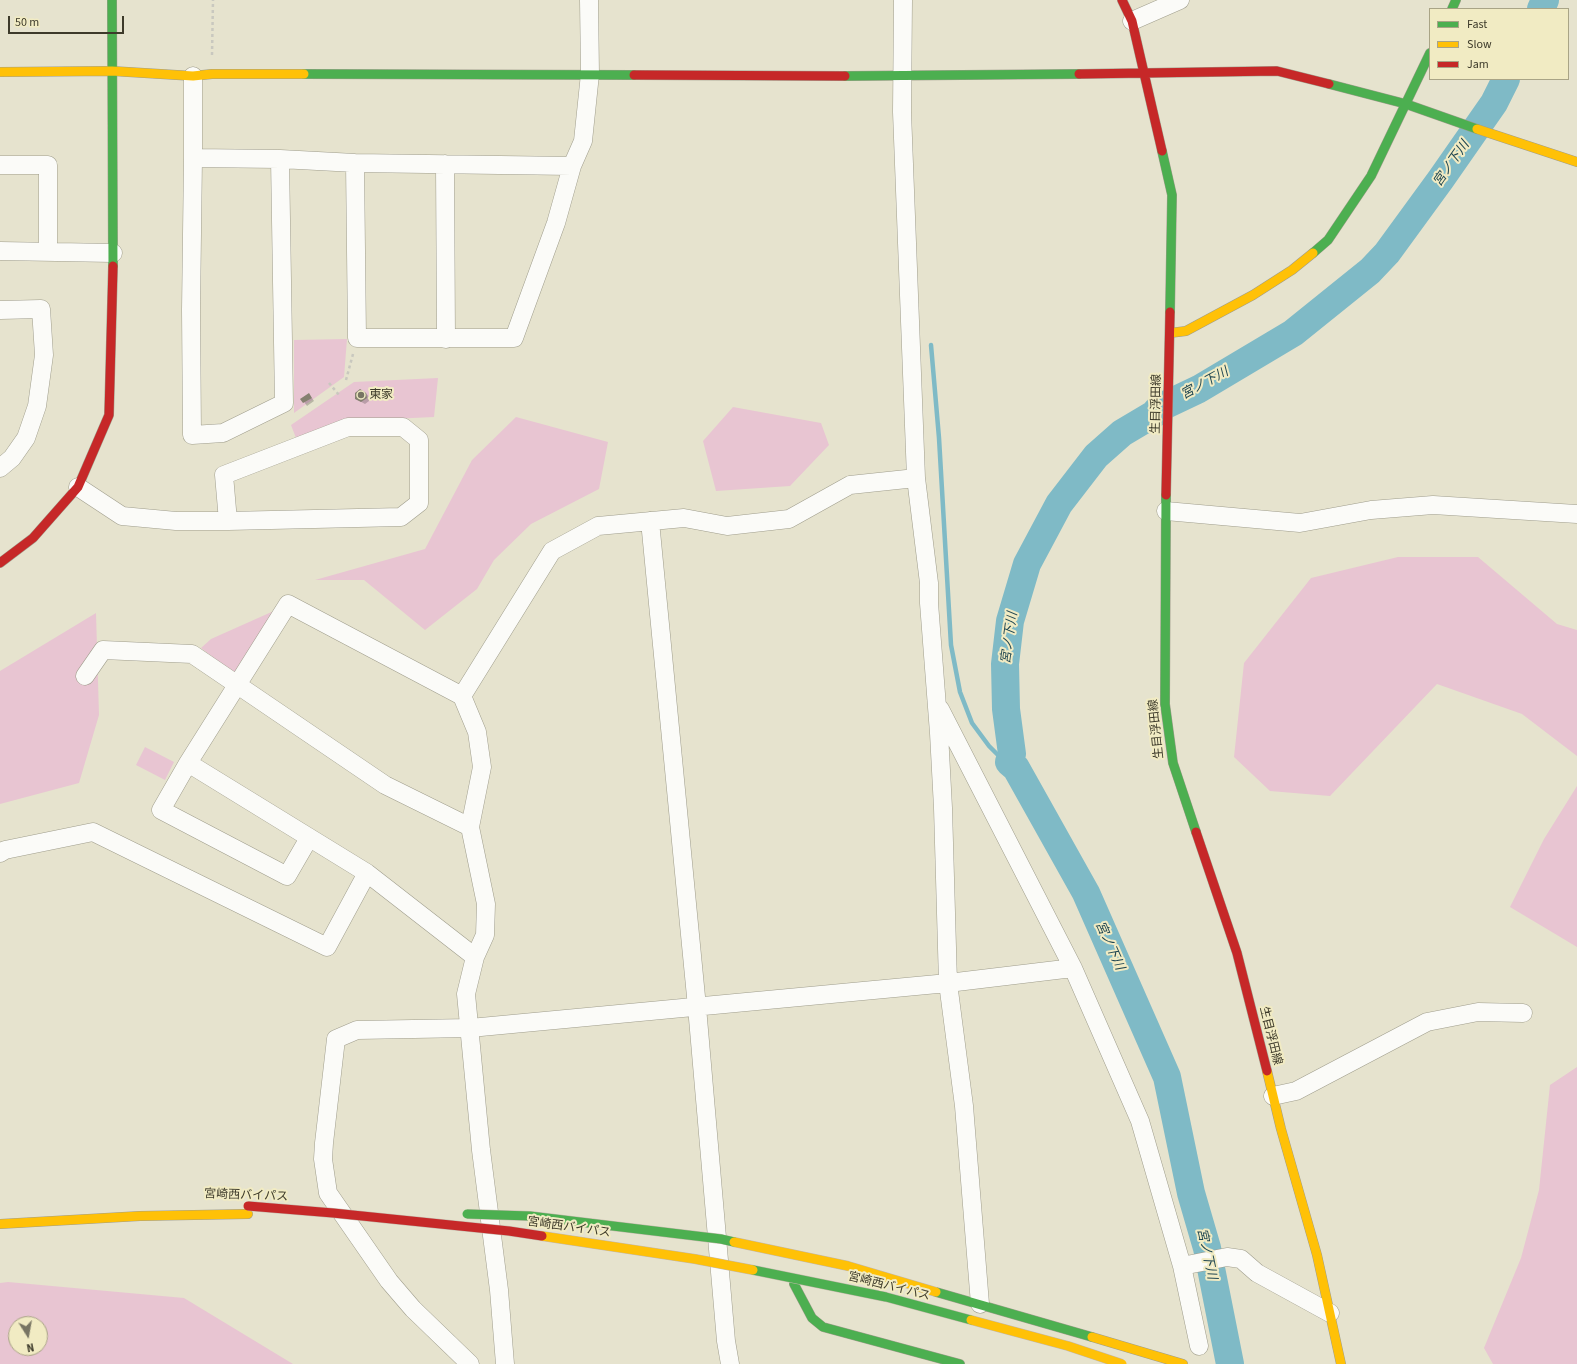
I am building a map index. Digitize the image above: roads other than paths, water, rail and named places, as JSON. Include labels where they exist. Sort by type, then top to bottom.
[{"type":"main road","points":[[0,563],[33,538],[78,487],[109,415],[113,253],[112,0]]},
{"type":"main road","name":"生目浮田線","points":[[1122,0],[1132,22],[1145,72],[1172,195],[1166,511],[1165,704],[1173,763],[1237,953],[1273,1096],[1317,1255],[1341,1364]]},
{"type":"main road","points":[[1170,333],[1186,331],[1253,295],[1292,270],[1328,240],[1352,206],[1370,176],[1429,55]]},
{"type":"main road","points":[[0,72],[112,71],[193,76],[212,74],[903,76],[1277,71],[1406,104],[1461,124],[1577,162]]},
{"type":"main road","name":"宮崎西バイパス","points":[[162,1206],[333,1213],[509,1231],[695,1259],[793,1277],[886,1297],[1068,1346],[1122,1364]]},
{"type":"main road","name":"宮崎西バイパス","points":[[0,1224],[248,1210],[500,1239]]},
{"type":"main road","points":[[333,1213],[416,1212]]},
{"type":"main road","points":[[462,1213],[530,1216],[721,1239],[848,1266],[1183,1364]]},
{"type":"main road","name":"宮崎西バイパス","points":[[516,1241],[592,1250],[794,1284],[854,1300]]},
{"type":"main road","points":[[794,1284],[812,1318],[824,1327],[959,1364]]},
{"type":"street","points":[[355,163],[357,338],[514,338],[556,223],[572,166],[583,141],[590,74],[589,0]]},
{"type":"street","points":[[903,0],[902,112],[916,478],[929,583],[929,603],[943,808],[948,983],[964,1106],[980,1304]]},
{"type":"street","points":[[1132,22],[1180,0]]},
{"type":"street","points":[[193,76],[191,310],[192,435],[223,433],[284,403],[280,159]]},
{"type":"street","points":[[193,158],[280,159],[355,163],[572,166]]},
{"type":"street","points":[[445,164],[446,339]]},
{"type":"street","points":[[0,165],[48,165],[48,252]]},
{"type":"street","points":[[0,251],[113,253]]},
{"type":"street","points":[[0,310],[41,308],[44,355],[37,406],[26,438],[12,458],[0,468]]},
{"type":"street","points":[[78,487],[122,516],[176,522],[228,521],[401,517],[419,503],[419,440],[403,427],[348,427],[224,475],[228,521]]},
{"type":"street","points":[[462,696],[552,551],[598,526],[684,518],[727,526],[789,519],[850,485],[916,478]]},
{"type":"street","points":[[1166,511],[1300,523],[1371,510],[1433,505],[1577,514]]},
{"type":"street","points":[[650,521],[697,1007],[726,1341],[730,1364]]},
{"type":"street","points":[[309,838],[287,876],[161,810],[188,763],[288,604],[462,696],[477,732],[482,767],[470,827],[486,904],[485,935],[475,957],[466,994],[481,1150],[499,1290],[506,1364]]},
{"type":"street","points":[[85,676],[103,650],[192,654],[386,785],[470,827]]},
{"type":"street","points":[[935,699],[1074,968],[1140,1121],[1189,1265],[1199,1346]]},
{"type":"street","points":[[188,763],[367,873],[475,957]]},
{"type":"street","points":[[0,853],[5,850],[93,832],[327,946],[367,873]]},
{"type":"street","points":[[470,1364],[413,1310],[389,1281],[328,1193],[323,1159],[336,1039],[357,1030],[470,1028],[948,983],[1074,968]]},
{"type":"street","points":[[1273,1096],[1296,1091],[1428,1022],[1478,1012],[1523,1013]]},
{"type":"street","points":[[1189,1265],[1226,1257],[1240,1259],[1257,1273],[1330,1313]]},
{"type":"waterway","name":"宮ノ下川","points":[[1541,8],[1545,0]]},
{"type":"waterway","name":"宮ノ下川","points":[[1230,1364],[1207,1248],[1191,1193],[1167,1077],[1086,893],[1016,768],[1009,762],[1012,754],[1006,709],[1005,664],[1010,621],[1027,564],[1059,504],[1096,456],[1122,433],[1154,414],[1159,408],[1199,389],[1293,333],[1370,271],[1387,253],[1441,179],[1494,103],[1506,80]]},
{"type":"waterway","points":[[931,345],[939,438],[951,645],[960,692],[972,723],[989,746],[999,756],[1009,762]]},
{"type":"place","name":"東家","points":[[361,395]]}]
